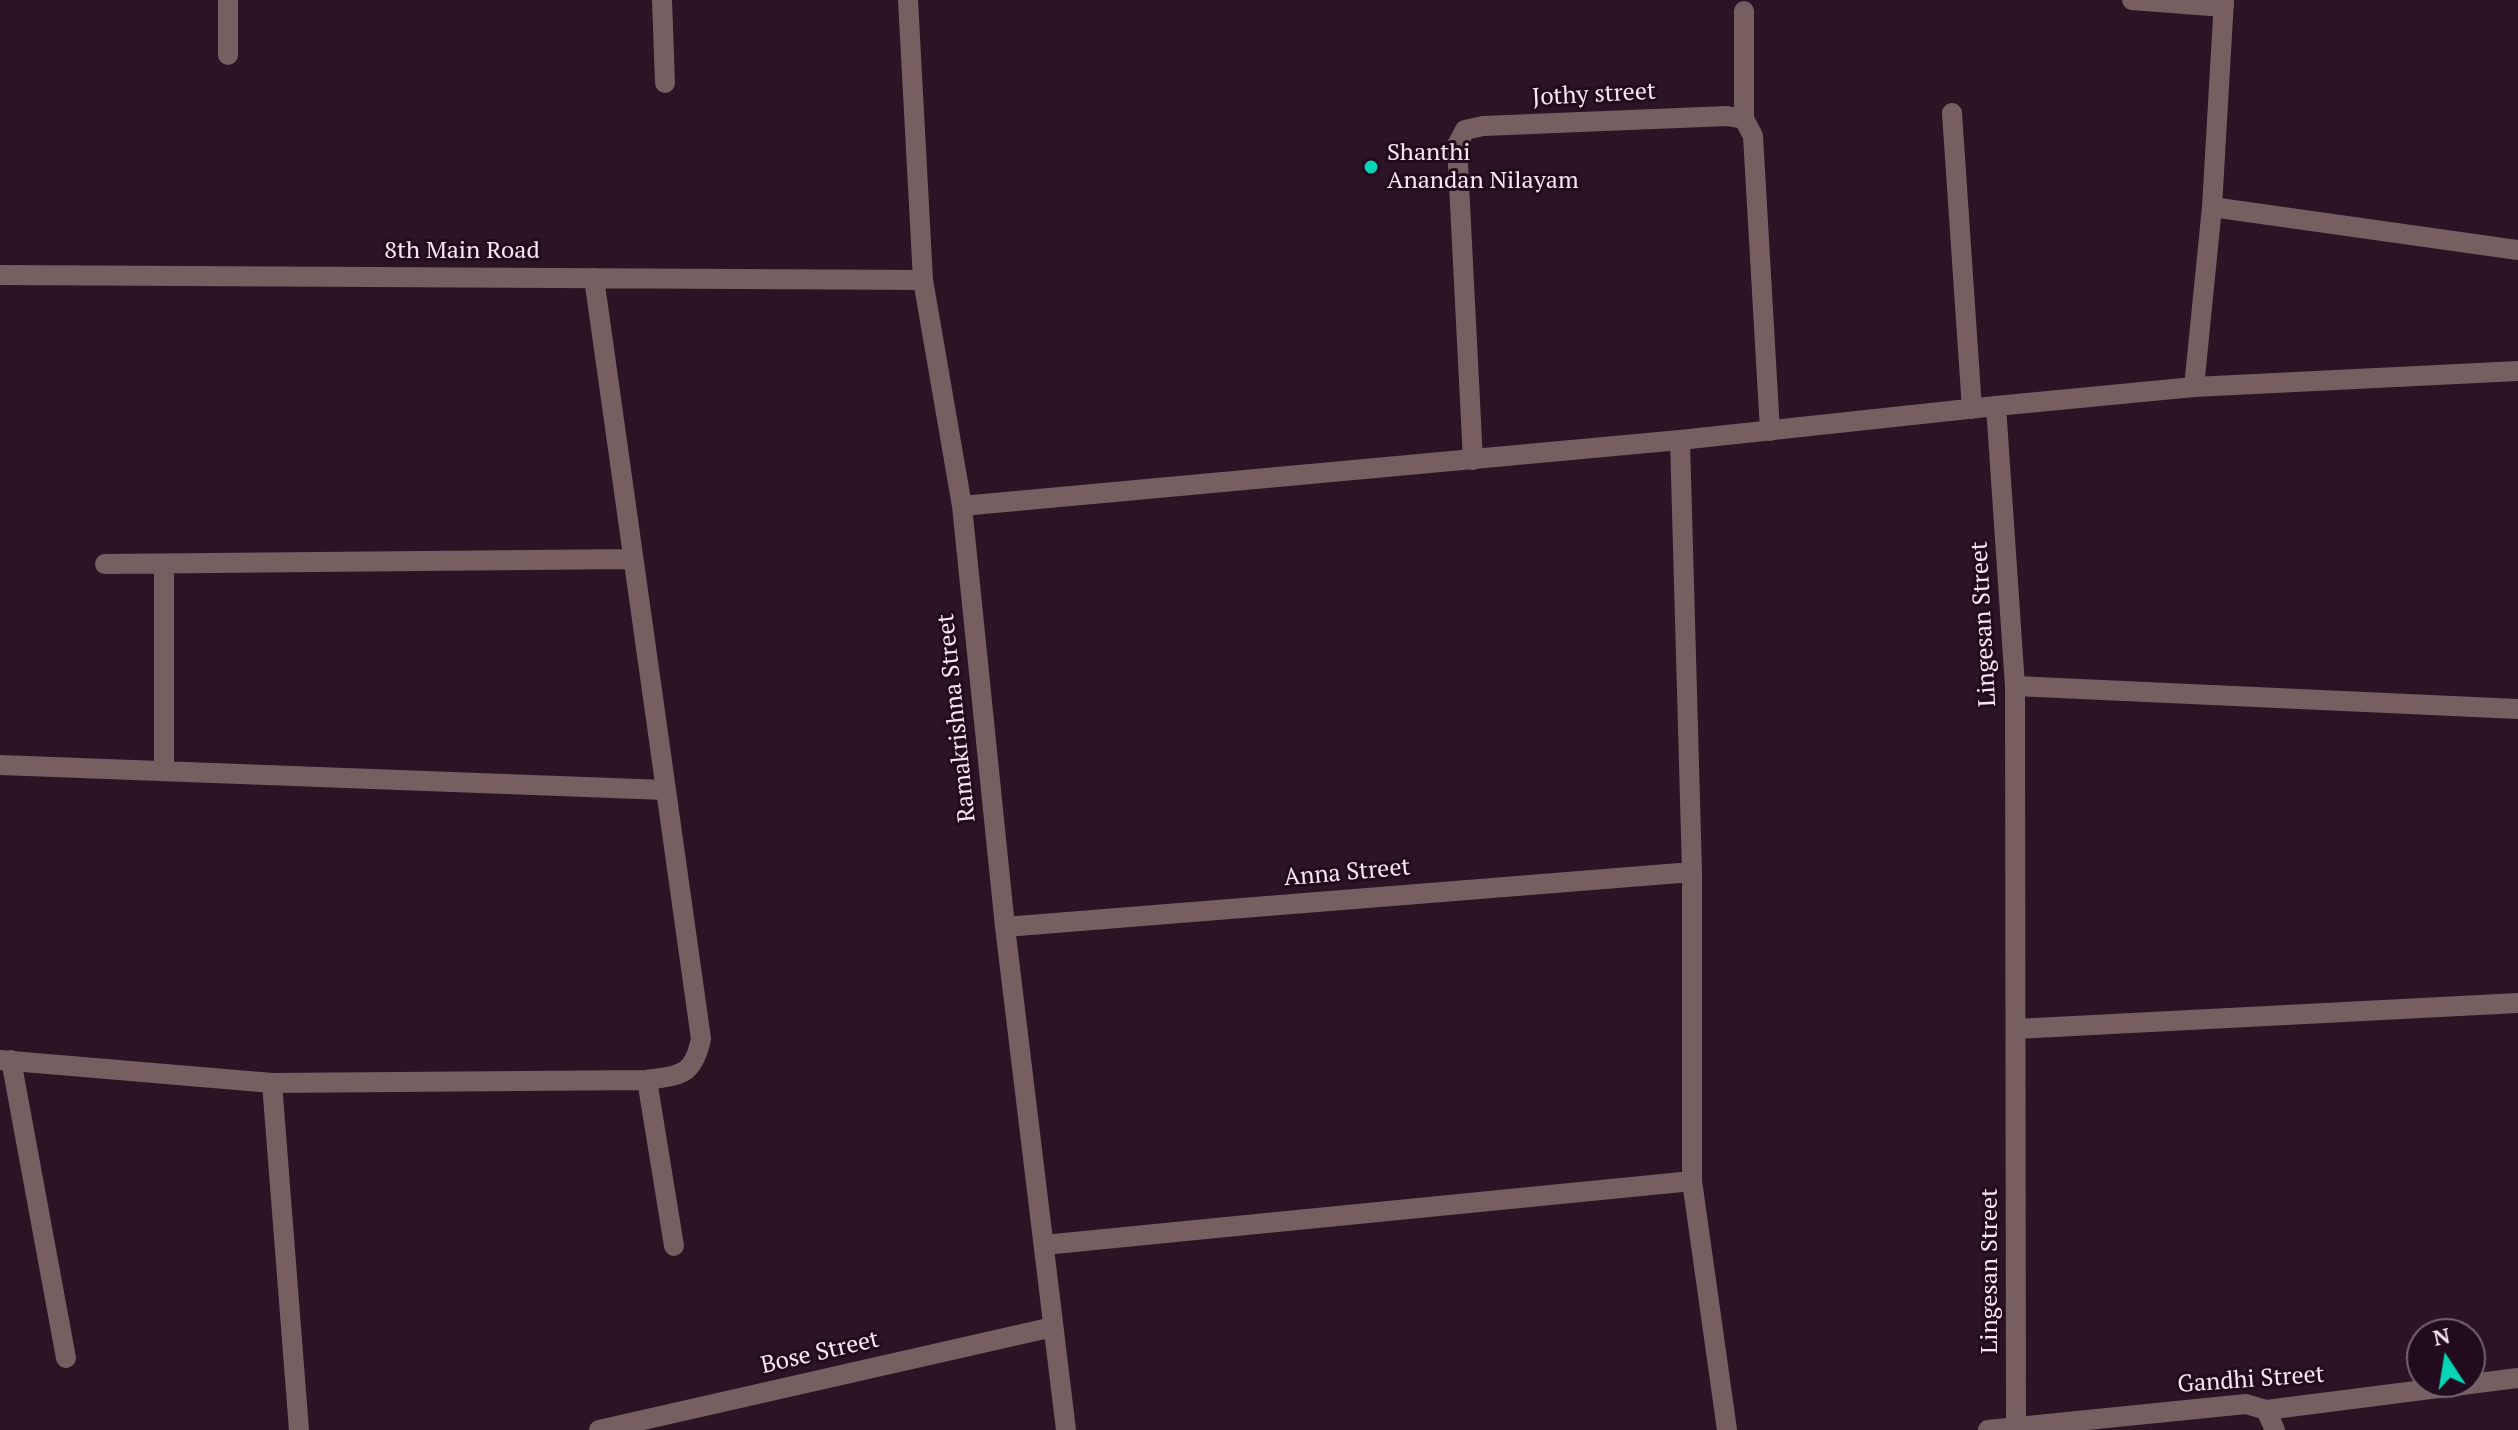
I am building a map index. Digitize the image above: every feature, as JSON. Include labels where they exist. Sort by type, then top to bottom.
[{"type":"street","points":[[228,0],[228,55]]},
{"type":"street","points":[[662,0],[665,83]]},
{"type":"street","name":"Ramakrishna Street","points":[[908,0],[923,280],[962,506],[1005,927],[1066,1430]]},
{"type":"street","points":[[2132,0],[2224,4],[2212,207],[2194,387]]},
{"type":"street","points":[[1744,11],[1744,119],[1753,136],[1770,431]]},
{"type":"street","points":[[1952,113],[1972,409]]},
{"type":"street","name":"Jothy street","points":[[1473,460],[1457,145],[1465,130],[1483,126],[1712,116],[1744,119]]},
{"type":"street","points":[[2212,207],[2518,250]]},
{"type":"street","name":"8th Main Road","points":[[0,275],[923,280]]},
{"type":"street","points":[[66,1358],[5,1060],[272,1083],[647,1080],[681,1075],[696,1062],[701,1039],[665,790],[664,758],[594,278]]},
{"type":"street","points":[[962,506],[1473,460],[2194,387],[2518,371]]},
{"type":"street","name":"Lingesan Street","points":[[1996,406],[2015,686],[2016,1427]]},
{"type":"street","points":[[1680,440],[1692,872],[1692,1181],[1727,1430]]},
{"type":"street","points":[[105,564],[164,566],[633,559]]},
{"type":"street","points":[[164,566],[164,771]]},
{"type":"street","points":[[2015,686],[2518,709]]},
{"type":"street","points":[[0,765],[665,790]]},
{"type":"street","name":"Anna Street","points":[[1005,927],[1692,872]]},
{"type":"street","points":[[2016,1029],[2518,1003]]},
{"type":"street","points":[[647,1080],[674,1246]]},
{"type":"street","points":[[272,1083],[299,1430]]},
{"type":"street","points":[[1044,1245],[1692,1181]]},
{"type":"street","name":"Bose Street","points":[[599,1430],[1053,1327]]},
{"type":"street","name":"Gandhi Street","points":[[1988,1430],[2246,1404],[2266,1410],[2518,1378]]},
{"type":"street","points":[[2266,1410],[2275,1430]]},
{"type":"place","name":"Shanthi Anandan Nilayam","points":[[1371,167]]}]
